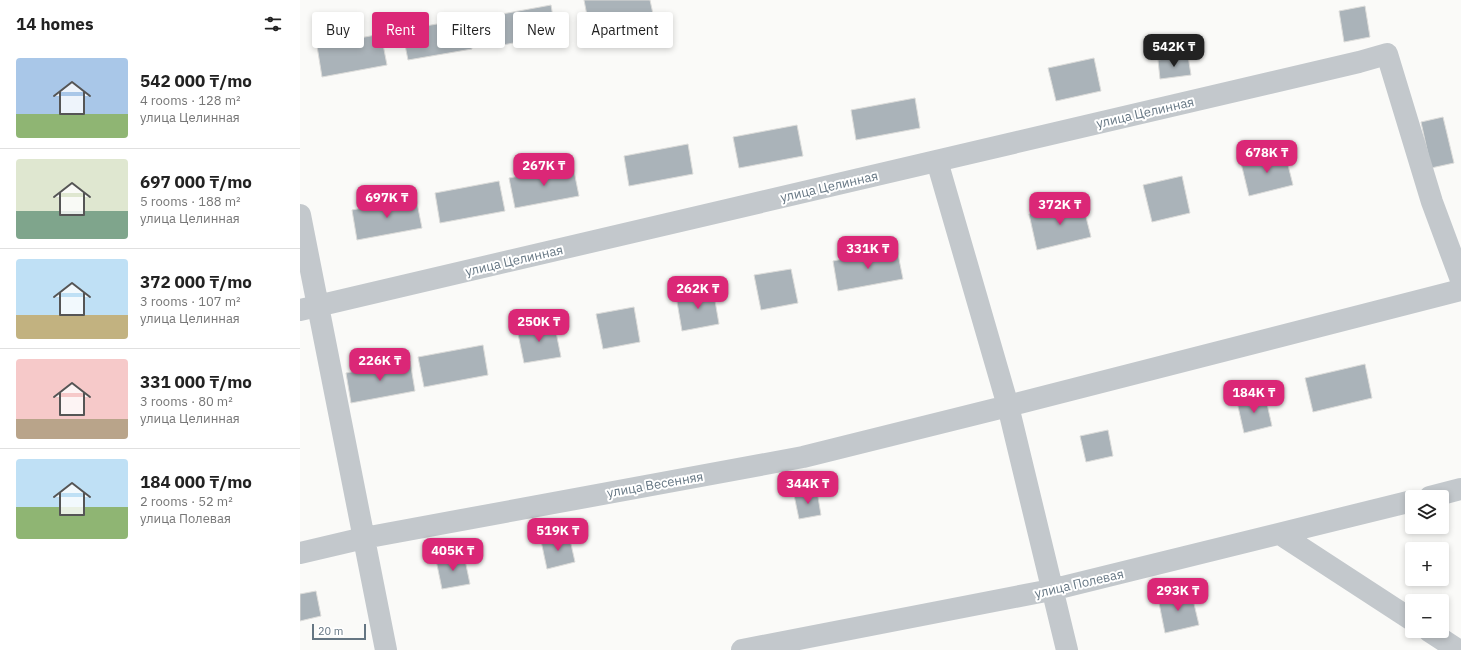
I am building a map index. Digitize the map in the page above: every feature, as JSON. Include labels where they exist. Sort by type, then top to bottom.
[{"type":"street","name":"улица Целинная","points":[[309,308],[1359,62],[1387,54],[1432,202],[1461,280]]},
{"type":"street","points":[[937,161],[1008,406],[1051,590],[1067,650]]},
{"type":"street","points":[[300,215],[309,308],[364,538],[386,650]]},
{"type":"street","name":"улица Весенняя","points":[[300,553],[364,538],[802,458],[1461,290]]},
{"type":"street","points":[[1449,493],[1461,490]]},
{"type":"street","name":"улица Полевая","points":[[742,650],[1051,590],[1405,504]]},
{"type":"street","points":[[1280,534],[1405,615]]},
{"type":"street","points":[[1440,638],[1458,650]]},
{"type":"building","points":[[584,0],[650,0],[653,12],[586,12]]},
{"type":"building","points":[[551,5],[552,12],[513,12]]},
{"type":"building","points":[[1365,6],[1370,37],[1344,42],[1339,11]]},
{"type":"building","points":[[513,12],[513,43],[505,45],[505,13]]},
{"type":"building","points":[[437,24],[437,48],[472,49],[408,60],[406,48],[429,48],[429,25]]},
{"type":"building","points":[[372,36],[372,48],[384,48],[387,65],[322,77],[317,48],[364,48],[364,37]]},
{"type":"building","points":[[1188,56],[1191,75],[1160,79],[1158,60]]},
{"type":"building","points":[[1094,58],[1101,91],[1056,101],[1048,68]]},
{"type":"building","points":[[915,98],[920,128],[856,140],[851,110]]},
{"type":"building","points":[[1443,117],[1454,163],[1431,168],[1421,122]]},
{"type":"building","points":[[797,125],[803,156],[739,168],[733,137]]},
{"type":"building","points":[[688,144],[693,174],[629,186],[624,156]]},
{"type":"building","points":[[1285,153],[1293,185],[1249,196],[1241,163]]},
{"type":"building","points":[[573,166],[579,196],[515,208],[509,178]]},
{"type":"building","points":[[1182,176],[1190,213],[1152,222],[1143,185]]},
{"type":"building","points":[[499,181],[505,211],[440,223],[435,193]]},
{"type":"building","points":[[416,198],[422,228],[357,240],[352,210]]},
{"type":"building","points":[[1082,201],[1091,237],[1037,250],[1029,214]]},
{"type":"building","points":[[897,249],[903,279],[838,291],[833,261]]},
{"type":"building","points":[[791,269],[798,303],[761,310],[754,275]]},
{"type":"building","points":[[713,289],[719,324],[682,331],[676,296]]},
{"type":"building","points":[[634,307],[640,342],[603,349],[596,314]]},
{"type":"building","points":[[554,322],[561,357],[524,363],[517,329]]},
{"type":"building","points":[[483,345],[488,375],[424,387],[418,357]]},
{"type":"building","points":[[410,361],[415,391],[351,403],[346,373]]},
{"type":"building","points":[[1365,364],[1372,398],[1313,412],[1305,378]]},
{"type":"building","points":[[1265,395],[1272,426],[1244,433],[1237,402]]},
{"type":"building","points":[[1108,430],[1113,456],[1086,462],[1080,436]]},
{"type":"building","points":[[817,491],[821,515],[799,519],[794,495]]},
{"type":"building","points":[[569,535],[575,562],[547,569],[541,541]]},
{"type":"building","points":[[464,555],[470,584],[442,589],[436,560]]},
{"type":"building","points":[[316,591],[321,616],[300,621],[300,594]]},
{"type":"building","points":[[1191,591],[1199,625],[1165,633],[1158,598]]}]
